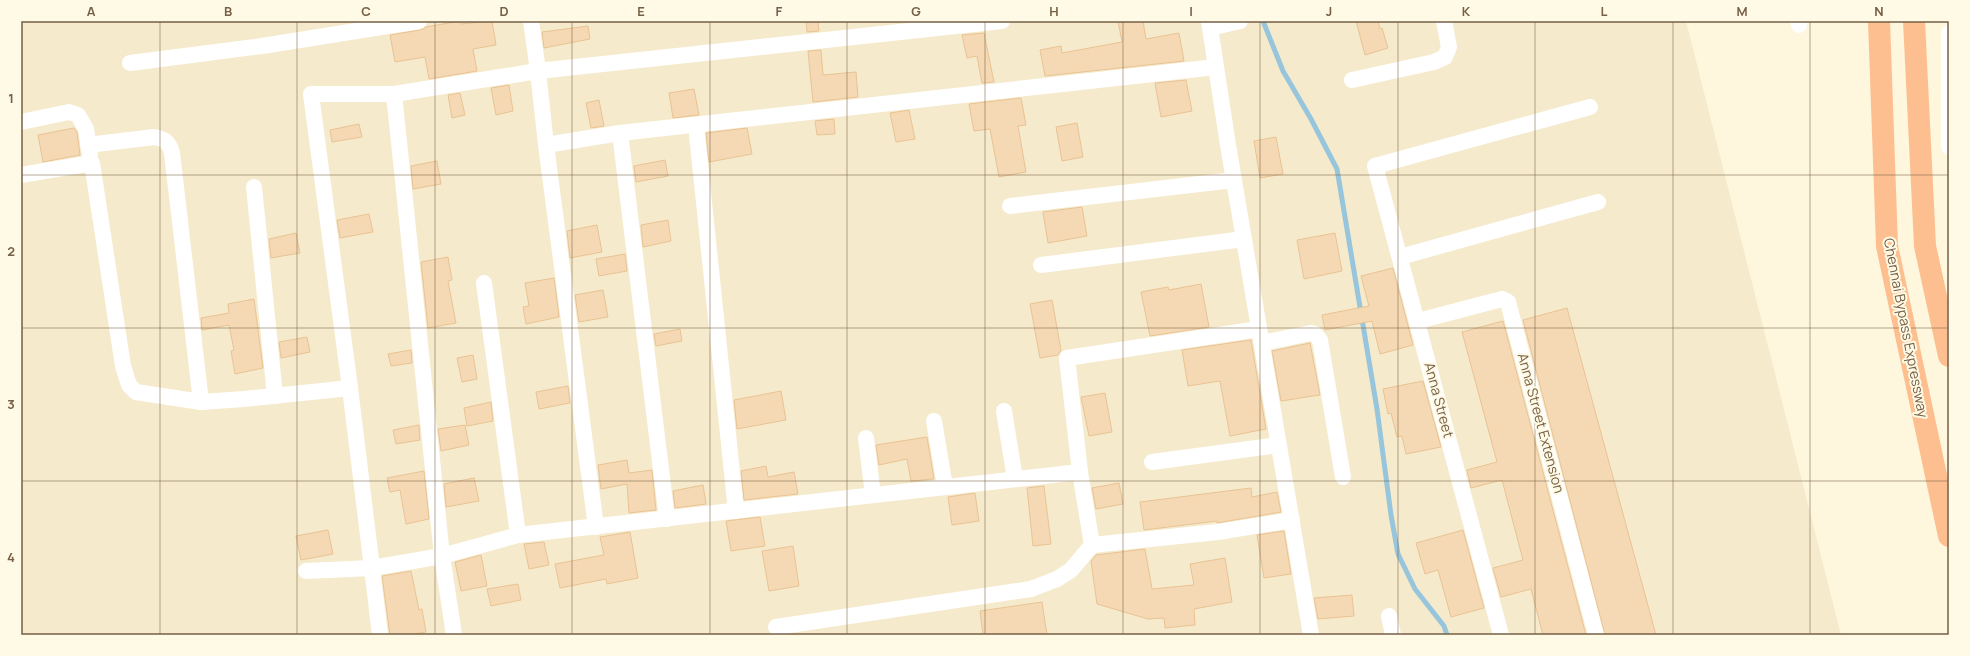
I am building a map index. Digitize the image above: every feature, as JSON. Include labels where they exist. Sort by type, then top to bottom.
[{"type":"highway","name":"Chennai Bypass Expressway","points":[[1879,21],[1887,246],[1949,536]]},
{"type":"highway","points":[[1914,21],[1925,246],[1949,356]]},
{"type":"street","points":[[130,63],[262,46],[419,21]]},
{"type":"street","points":[[532,21],[546,145],[596,528]]},
{"type":"street","points":[[380,635],[350,388],[311,94],[394,94],[538,71],[1002,21]]},
{"type":"street","points":[[1240,21],[1210,24],[1234,180],[1311,635]]},
{"type":"street","points":[[1352,80],[1434,62],[1445,57],[1449,47],[1444,21]]},
{"type":"street","points":[[1949,33],[1949,147]]},
{"type":"street","points":[[546,145],[620,133],[1216,67]]},
{"type":"street","points":[[394,94],[442,556],[454,635]]},
{"type":"street","name":"Anna Street","points":[[1501,635],[1418,321],[1375,166],[1590,107]]},
{"type":"street","points":[[21,122],[69,112],[78,115],[83,121],[92,163],[123,366],[129,384],[136,392],[202,402],[350,388]]},
{"type":"street","points":[[696,125],[736,511]]},
{"type":"street","points":[[620,133],[668,519]]},
{"type":"street","points":[[88,144],[154,137],[164,138],[169,144],[173,161],[202,402]]},
{"type":"street","points":[[21,175],[92,163]]},
{"type":"street","points":[[1010,206],[1234,180]]},
{"type":"street","points":[[254,187],[275,396]]},
{"type":"street","points":[[1400,257],[1598,202]]},
{"type":"street","points":[[1040,265],[1244,239]]},
{"type":"street","points":[[484,282],[518,535]]},
{"type":"street","name":"Anna Street Extension","points":[[1418,321],[1502,299],[1505,300],[1510,306],[1596,635]]},
{"type":"street","points":[[1092,545],[1080,472],[1067,358],[1261,336],[1315,334],[1320,340],[1343,477]]},
{"type":"street","points":[[1004,411],[1015,479]]},
{"type":"street","points":[[934,420],[945,487]]},
{"type":"street","points":[[866,438],[873,495]]},
{"type":"street","points":[[1152,462],[1279,445]]},
{"type":"street","points":[[306,571],[372,568],[442,556],[518,535],[596,528],[1080,472]]},
{"type":"street","points":[[776,627],[1031,589],[1057,579],[1071,570],[1092,545],[1218,532],[1292,520]]},
{"type":"street","points":[[1389,616],[1393,635]]},
{"type":"shaded area","points":[[21,21],[1686,21],[1841,635],[21,635]]},
{"type":"building","points":[[460,21],[461,24],[492,21],[496,45],[473,49],[477,71],[429,79],[425,57],[395,62],[390,35]]},
{"type":"building","points":[[806,21],[818,21],[819,31],[807,32]]},
{"type":"building","points":[[1118,21],[1143,21],[1146,39],[1179,33],[1184,61],[1045,76],[1040,50],[1061,46],[1062,53],[1122,42]]},
{"type":"building","points":[[1356,21],[1378,21],[1380,29],[1382,28],[1388,48],[1365,55]]},
{"type":"building","points":[[588,26],[590,39],[544,48],[542,32]]},
{"type":"building","points":[[984,33],[994,82],[982,83],[977,56],[967,58],[962,35]]},
{"type":"building","points":[[821,50],[823,75],[856,72],[858,97],[813,102],[808,51]]},
{"type":"building","points":[[1186,80],[1192,111],[1161,117],[1155,83]]},
{"type":"building","points":[[509,85],[513,111],[496,115],[491,88]]},
{"type":"building","points":[[694,89],[699,115],[673,118],[669,93]]},
{"type":"building","points":[[460,93],[465,115],[452,118],[448,95]]},
{"type":"building","points":[[1021,98],[1026,125],[1018,126],[1026,172],[999,177],[990,129],[974,131],[969,104]]},
{"type":"building","points":[[599,100],[604,126],[591,128],[586,103]]},
{"type":"building","points":[[909,110],[915,139],[896,142],[890,113]]},
{"type":"building","points":[[834,119],[835,134],[817,135],[815,121]]},
{"type":"building","points":[[1077,123],[1083,157],[1062,161],[1056,127]]},
{"type":"building","points":[[359,124],[362,137],[332,142],[330,130]]},
{"type":"building","points":[[74,128],[77,132],[80,155],[43,162],[38,135]]},
{"type":"building","points":[[747,128],[752,154],[709,162],[706,133]]},
{"type":"building","points":[[1276,137],[1283,174],[1260,178],[1254,141]]},
{"type":"building","points":[[665,160],[668,176],[636,182],[634,166]]},
{"type":"building","points":[[437,161],[441,184],[413,189],[411,166]]},
{"type":"building","points":[[1082,207],[1087,236],[1048,243],[1043,212]]},
{"type":"building","points":[[369,214],[373,232],[340,238],[337,220]]},
{"type":"building","points":[[668,220],[671,241],[643,247],[641,225]]},
{"type":"building","points":[[597,225],[602,252],[570,258],[567,231]]},
{"type":"building","points":[[296,233],[300,253],[271,258],[269,239]]},
{"type":"building","points":[[1335,233],[1342,271],[1304,279],[1297,240]]},
{"type":"building","points":[[625,254],[627,271],[599,276],[596,259]]},
{"type":"building","points":[[448,257],[452,280],[448,281],[456,323],[428,328],[421,262]]},
{"type":"building","points":[[1393,268],[1413,345],[1380,354],[1372,321],[1325,330],[1322,315],[1369,306],[1361,276]]},
{"type":"building","points":[[554,278],[559,317],[526,324],[523,307],[529,306],[525,283]]},
{"type":"building","points":[[1201,284],[1209,327],[1150,336],[1141,292],[1168,287],[1169,290]]},
{"type":"building","points":[[603,290],[608,317],[579,322],[575,295]]},
{"type":"building","points":[[254,299],[263,368],[235,374],[231,351],[234,350],[229,325],[202,330],[201,318],[229,313],[228,304]]},
{"type":"building","points":[[1052,300],[1061,350],[1058,355],[1040,358],[1030,304]]},
{"type":"building","points":[[1567,308],[1656,635],[1605,635],[1523,320]]},
{"type":"building","points":[[1503,321],[1586,635],[1543,635],[1531,589],[1501,597],[1493,568],[1523,560],[1502,480],[1471,488],[1467,470],[1497,462],[1462,332]]},
{"type":"building","points":[[680,329],[682,341],[656,346],[654,334]]},
{"type":"building","points":[[307,337],[310,352],[281,358],[279,342]]},
{"type":"building","points":[[1251,340],[1266,429],[1230,436],[1220,381],[1188,386],[1182,350]]},
{"type":"building","points":[[1310,343],[1320,395],[1281,401],[1272,351]]},
{"type":"building","points":[[411,350],[412,363],[391,366],[388,354]]},
{"type":"building","points":[[473,355],[477,379],[462,382],[457,358]]},
{"type":"building","points":[[1423,381],[1441,447],[1406,454],[1402,436],[1397,437],[1391,413],[1388,414],[1383,389]]},
{"type":"building","points":[[568,386],[570,403],[539,409],[536,392]]},
{"type":"building","points":[[781,391],[786,420],[737,429],[734,400]]},
{"type":"building","points":[[1105,393],[1112,432],[1089,436],[1081,397]]},
{"type":"building","points":[[491,402],[493,421],[467,426],[464,408]]},
{"type":"building","points":[[419,425],[420,440],[396,444],[393,430]]},
{"type":"building","points":[[465,425],[469,445],[441,451],[438,429]]},
{"type":"building","points":[[927,437],[934,479],[911,481],[907,459],[879,465],[876,445]]},
{"type":"building","points":[[627,460],[629,473],[652,470],[656,510],[629,513],[627,484],[601,489],[598,465]]},
{"type":"building","points":[[766,466],[768,477],[794,472],[798,494],[744,500],[741,471]]},
{"type":"building","points":[[424,471],[429,519],[406,524],[400,490],[390,492],[387,478]]},
{"type":"building","points":[[474,478],[479,501],[446,507],[444,484]]},
{"type":"building","points":[[1119,483],[1123,504],[1096,509],[1092,488]]},
{"type":"building","points":[[703,485],[706,504],[675,508],[673,491]]},
{"type":"building","points":[[1044,486],[1051,544],[1033,546],[1027,488]]},
{"type":"building","points":[[1251,488],[1252,497],[1277,492],[1281,512],[1217,523],[1217,521],[1144,530],[1140,502]]},
{"type":"building","points":[[975,493],[979,521],[952,525],[948,497]]},
{"type":"building","points":[[760,517],[765,546],[731,551],[726,521]]},
{"type":"building","points":[[328,530],[333,554],[301,560],[296,536]]},
{"type":"building","points":[[1463,530],[1484,608],[1451,617],[1438,570],[1425,574],[1416,543]]},
{"type":"building","points":[[1284,531],[1291,574],[1264,578],[1257,535]]},
{"type":"building","points":[[630,532],[638,578],[607,584],[606,579],[560,588],[555,564],[604,555],[600,537]]},
{"type":"building","points":[[544,542],[549,565],[529,569],[524,544]]},
{"type":"building","points":[[793,546],[799,586],[769,591],[762,551]]},
{"type":"building","points":[[1145,549],[1152,589],[1194,585],[1190,564],[1225,558],[1232,602],[1194,609],[1195,625],[1165,628],[1164,618],[1148,619],[1097,604],[1091,561],[1096,555]]},
{"type":"building","points":[[481,555],[487,586],[461,591],[455,562]]},
{"type":"building","points":[[411,571],[419,610],[422,609],[426,632],[408,635],[390,635],[382,576]]},
{"type":"building","points":[[518,584],[521,600],[491,606],[487,589]]},
{"type":"building","points":[[1352,595],[1354,616],[1318,619],[1314,598]]},
{"type":"building","points":[[1042,602],[1047,635],[983,635],[980,611]]},
{"type":"waterway","points":[[1263,21],[1283,71],[1311,119],[1337,169],[1377,409],[1391,515],[1398,554],[1415,589],[1444,626],[1447,635]]}]
